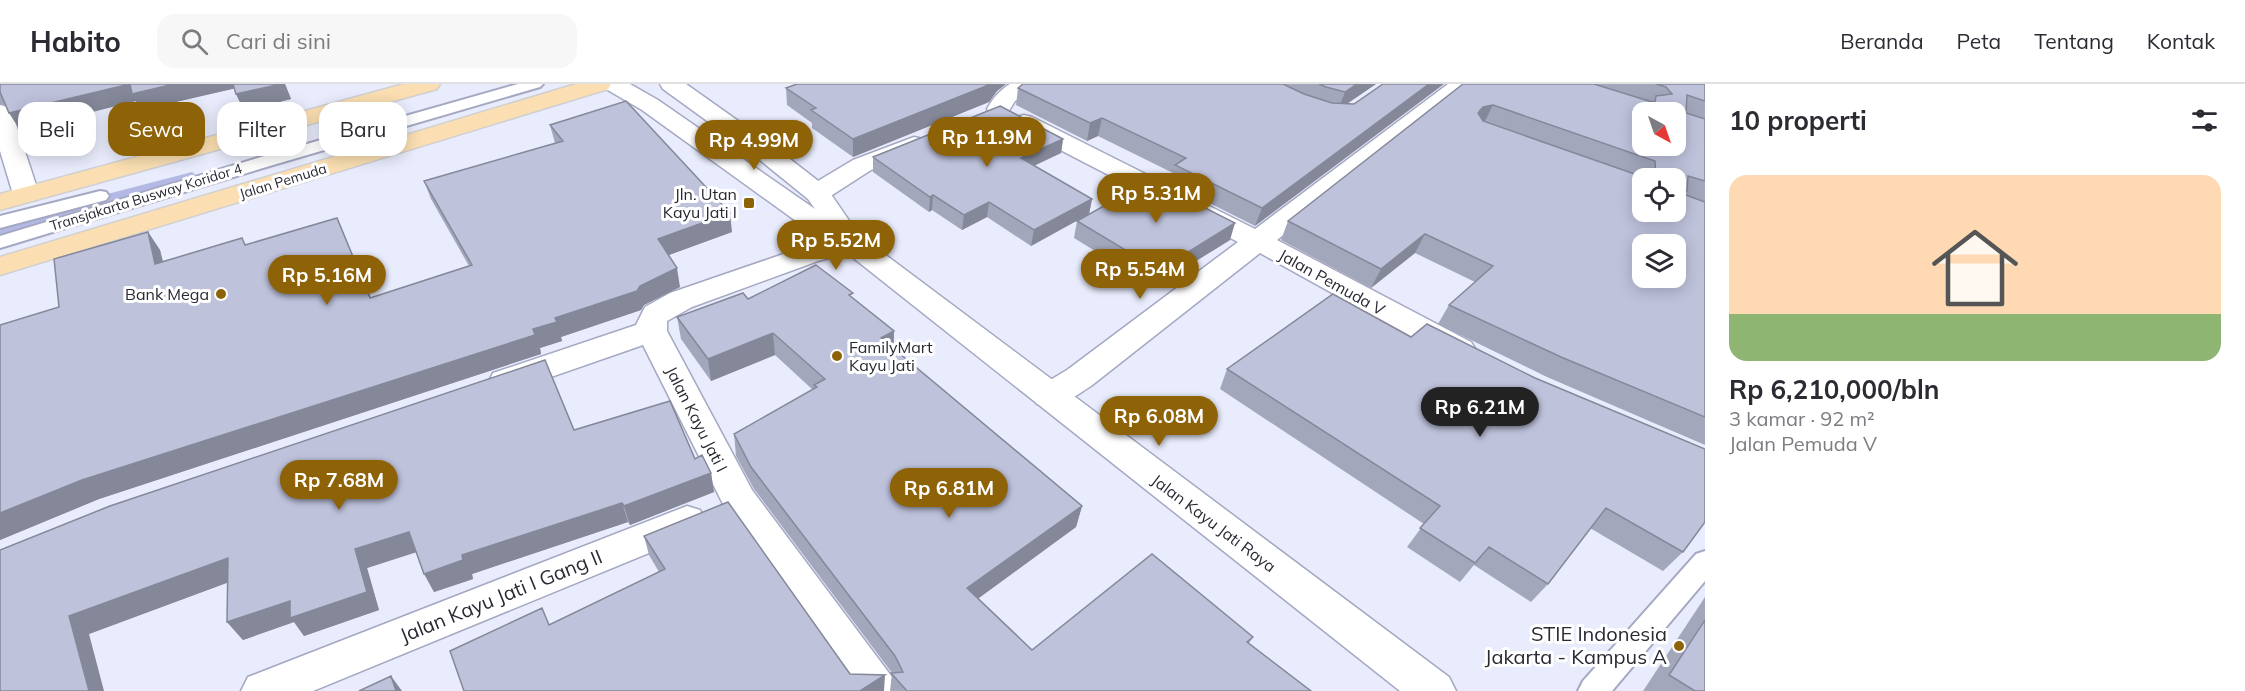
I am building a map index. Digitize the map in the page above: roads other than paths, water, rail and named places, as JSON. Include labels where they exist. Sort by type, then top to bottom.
[{"type":"main road","points":[[0,202],[429,84]]},
{"type":"main road","name":"Jalan Pemuda","points":[[0,266],[600,84]]},
{"type":"street","name":"Jalan Kayu Jati Raya","points":[[614,84],[650,105],[824,228],[852,243],[1434,691]]},
{"type":"street","name":"Jalan Kayu Jati Raya","points":[[671,84],[759,147],[817,193],[852,243]]},
{"type":"street","name":"Jalan Pemuda V","points":[[1028,84],[1009,93],[988,113],[1100,162],[1258,241],[1420,330],[1483,361]]},
{"type":"street","points":[[1049,396],[1079,378],[1462,84]]},
{"type":"street","points":[[0,112],[26,194]]},
{"type":"street","points":[[817,193],[862,165],[936,135]]},
{"type":"street","points":[[472,392],[651,331],[651,322],[656,314],[675,303],[808,255],[852,243]]},
{"type":"street","name":"Jalan Kayu Jati I","points":[[651,331],[739,500],[876,691]]},
{"type":"street","name":"Jalan Kayu Jati I Gang II","points":[[262,691],[739,500]]},
{"type":"lane","name":"Transjakarta Busway Koridor 4","points":[[0,222],[218,165],[498,84]]},
{"type":"lane","name":"Transjakarta Busway Koridor 4","points":[[0,242],[256,164],[535,84]]},
{"type":"lane","points":[[1593,691],[1705,561]]},
{"type":"place","name":"Jln. Utan Kayu Jati I","points":[[749,203]]},
{"type":"place","name":"Bank Mega","points":[[221,294]]},
{"type":"place","name":"FamilyMart Kayu Jati","points":[[837,356]]},
{"type":"place","name":"STIE Indonesia Jakarta - Kampus A","points":[[1679,646]]}]
